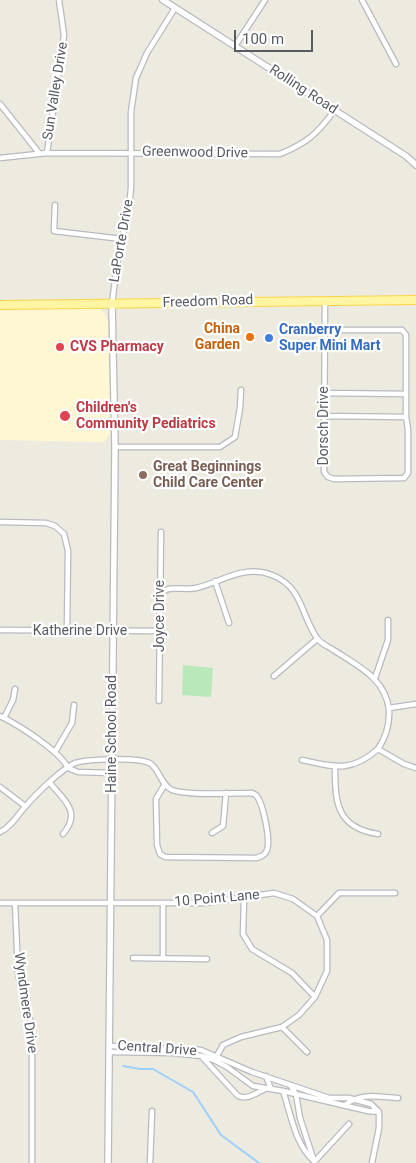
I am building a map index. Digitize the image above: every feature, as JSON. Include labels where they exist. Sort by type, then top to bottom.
[{"type":"main road","name":"Freedom Road","points":[[0,305],[416,300]]},
{"type":"street","name":"Sun Valley Drive","points":[[47,153],[64,35],[59,0]]},
{"type":"street","name":"Rolling Road","points":[[163,0],[406,156],[416,165]]},
{"type":"street","points":[[235,46],[265,0]]},
{"type":"street","points":[[362,0],[396,64]]},
{"type":"street","name":"LaPorte Drive","points":[[112,304],[119,248],[128,217],[131,188],[132,100],[136,78],[147,53],[175,8]]},
{"type":"street","points":[[0,104],[38,153]]},
{"type":"street","name":"Greenwood Drive","points":[[0,158],[38,153],[280,154],[302,145],[322,126],[334,111]]},
{"type":"street","points":[[55,205],[54,231],[122,239]]},
{"type":"street","name":"Dorsch Drive","points":[[325,300],[324,472],[328,477],[334,479],[404,478],[408,474],[408,429],[406,417]]},
{"type":"street","name":"Haine School Road","points":[[108,1163],[115,447],[112,304]]},
{"type":"street","points":[[324,416],[406,417],[406,335],[402,330],[325,330]]},
{"type":"street","points":[[115,447],[220,447],[235,437],[240,408],[240,390]]},
{"type":"street","points":[[324,393],[406,394]]},
{"type":"street","points":[[0,522],[46,523],[55,526],[64,534],[68,551],[67,630]]},
{"type":"street","name":"Joyce Drive","points":[[160,701],[161,532]]},
{"type":"street","points":[[160,594],[167,589],[194,589],[235,574],[250,571],[266,573],[281,579],[297,596],[317,639],[375,678],[383,688],[389,708],[386,733],[378,749],[364,760],[336,768],[302,760]]},
{"type":"street","points":[[214,581],[229,623]]},
{"type":"street","points":[[375,678],[388,640],[388,620]]},
{"type":"street","name":"Katherine Drive","points":[[0,630],[160,631]]},
{"type":"street","points":[[274,676],[317,639]]},
{"type":"street","points":[[15,689],[13,700],[2,717],[62,758],[68,768],[78,772],[112,773]]},
{"type":"street","points":[[389,708],[416,704]]},
{"type":"street","points":[[54,752],[72,723],[74,705]]},
{"type":"street","points":[[378,749],[404,764],[416,768]]},
{"type":"street","points":[[0,832],[10,825],[25,806],[62,770],[77,762],[112,759],[135,760],[146,762],[156,769],[171,790],[185,793],[252,793],[256,795],[259,799],[268,839],[266,852],[256,858],[170,858],[160,854],[157,845],[156,799],[165,784]]},
{"type":"street","points":[[336,768],[335,788],[340,811],[346,820],[358,829],[378,834]]},
{"type":"street","points":[[50,783],[66,802],[71,813],[71,823],[63,834]]},
{"type":"street","points":[[0,787],[25,806]]},
{"type":"street","points":[[212,833],[223,826],[226,793]]},
{"type":"street","name":"10 Point Lane","points":[[0,903],[204,903],[274,893],[293,899],[317,916]]},
{"type":"street","points":[[215,1058],[223,1045],[242,1037],[282,1028],[299,1015],[315,997],[327,971],[327,940],[317,916],[339,893],[395,893]]},
{"type":"street","points":[[244,898],[243,934],[252,949],[292,973],[315,997]]},
{"type":"street","name":"Wyndmere Drive","points":[[15,903],[18,972],[22,996],[30,1019],[32,1048],[32,1163]]},
{"type":"street","points":[[163,903],[163,958]]},
{"type":"street","points":[[133,958],[207,959]]},
{"type":"street","points":[[282,1028],[307,1052]]},
{"type":"street","name":"Central Drive","points":[[110,1049],[215,1058],[252,1086],[379,1112]]},
{"type":"street","name":"Central Drive","points":[[110,1049],[194,1049],[333,1099],[353,1099],[365,1096],[398,1098]]},
{"type":"street","name":"Central Drive","points":[[202,1056],[238,1096],[249,1097],[268,1089]]},
{"type":"street","points":[[266,1076],[268,1089]]},
{"type":"street","points":[[289,1084],[296,1094],[300,1118],[315,1162]]},
{"type":"street","points":[[283,1091],[301,1146],[315,1162]]},
{"type":"street","points":[[345,1105],[353,1099]]},
{"type":"street","name":"Central Drive","points":[[353,1099],[371,1104],[379,1112]]},
{"type":"street","points":[[150,1163],[152,1112]]},
{"type":"street","points":[[372,1163],[379,1128],[379,1112]]},
{"type":"street","points":[[315,1162],[349,1124]]},
{"type":"shaded area","points":[[0,307],[99,309],[105,313],[108,321],[110,434],[104,442],[0,440]]},
{"type":"green space","points":[[183,665],[213,668],[211,697],[182,695]]},
{"type":"waterway","points":[[123,1066],[153,1069],[193,1092],[221,1135],[259,1163]]},
{"type":"place","name":"China Garden","points":[[250,337]]},
{"type":"place","name":"Cranberry Super Mini Mart","points":[[269,338]]},
{"type":"place","name":"CVS Pharmacy","points":[[60,347]]},
{"type":"place","name":"Children's Community Pediatrics","points":[[65,416]]},
{"type":"place","name":"Great Beginnings Child Care Center","points":[[143,475]]}]
